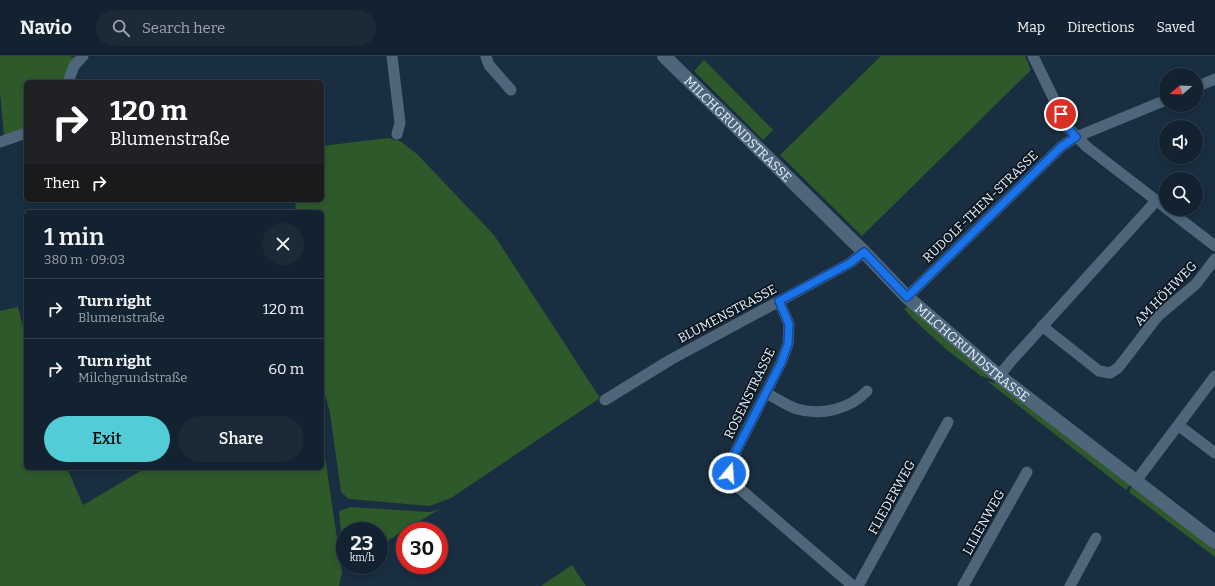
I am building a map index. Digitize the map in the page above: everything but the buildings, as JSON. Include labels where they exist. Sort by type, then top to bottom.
[{"type":"street","points":[[69,80],[74,66],[82,56]]},
{"type":"street","points":[[392,56],[400,124],[397,134]]},
{"type":"street","points":[[486,56],[489,65],[511,90]]},
{"type":"street","name":"MILCHGRUNDSTRASSE","points":[[664,56],[864,252],[907,297],[999,376],[1215,542]]},
{"type":"street","points":[[1034,56],[1068,128],[1087,147],[1159,203]]},
{"type":"street","points":[[1203,84],[1215,79]]},
{"type":"street","name":"RUDOLF-THEN-STRASSE","points":[[907,297],[1062,146],[1076,137],[1159,103]]},
{"type":"street","points":[[0,142],[24,134]]},
{"type":"street","points":[[999,376],[1042,326],[1156,201]]},
{"type":"street","points":[[1175,216],[1215,246]]},
{"type":"street","name":"BLUMENSTRASSE","points":[[605,400],[670,360],[850,263],[864,252]]},
{"type":"street","name":"AM HÖHWEG","points":[[1042,326],[1099,371],[1110,373],[1118,368],[1158,316],[1196,284],[1215,259]]},
{"type":"street","name":"ROSENSTRASSE","points":[[779,301],[789,324],[788,344],[781,363],[730,463],[729,473],[732,482],[853,586]]},
{"type":"street","points":[[1136,481],[1215,376]]},
{"type":"street","points":[[766,393],[797,409],[819,411],[841,409],[860,398],[867,390]]},
{"type":"street","name":"FLIEDERWEG","points":[[858,586],[948,422]]},
{"type":"street","points":[[1178,425],[1215,453]]},
{"type":"street","name":"LILIENWEG","points":[[963,586],[1027,472]]},
{"type":"street","points":[[1070,586],[1096,538]]},
{"type":"green space","points":[[0,56],[69,56],[78,58],[64,76],[63,80],[24,80],[24,128],[4,136],[0,92]]},
{"type":"green space","points":[[881,56],[1025,56],[1031,70],[862,236],[780,155]]},
{"type":"green space","points":[[704,60],[773,130],[763,140],[694,71]]},
{"type":"green space","points":[[388,138],[400,141],[417,154],[494,235],[600,398],[451,498],[430,506],[349,499],[341,492],[330,413],[324,390],[324,210],[296,210],[295,202],[324,202],[324,146]]},
{"type":"green space","points":[[908,306],[996,381],[981,376],[947,350],[904,309]]},
{"type":"green space","points":[[18,307],[24,330],[24,470],[68,470],[83,505],[143,470],[324,470],[324,450],[336,532],[336,574],[342,574],[339,586],[0,586],[0,311]]},
{"type":"green space","points":[[987,381],[1001,384],[1130,485],[1126,490]]},
{"type":"green space","points":[[1132,486],[1215,550],[1215,557],[1129,492]]},
{"type":"green space","points":[[350,507],[430,512],[440,509],[419,522],[396,522],[396,536],[388,541],[388,522],[340,522],[339,511]]},
{"type":"green space","points":[[572,565],[586,586],[541,586]]},
{"type":"route","points":[[729,473],[730,463],[781,363],[788,344],[789,324],[779,301],[850,263],[864,252],[907,297],[1062,146],[1076,137],[1068,128],[1061,114]]}]
